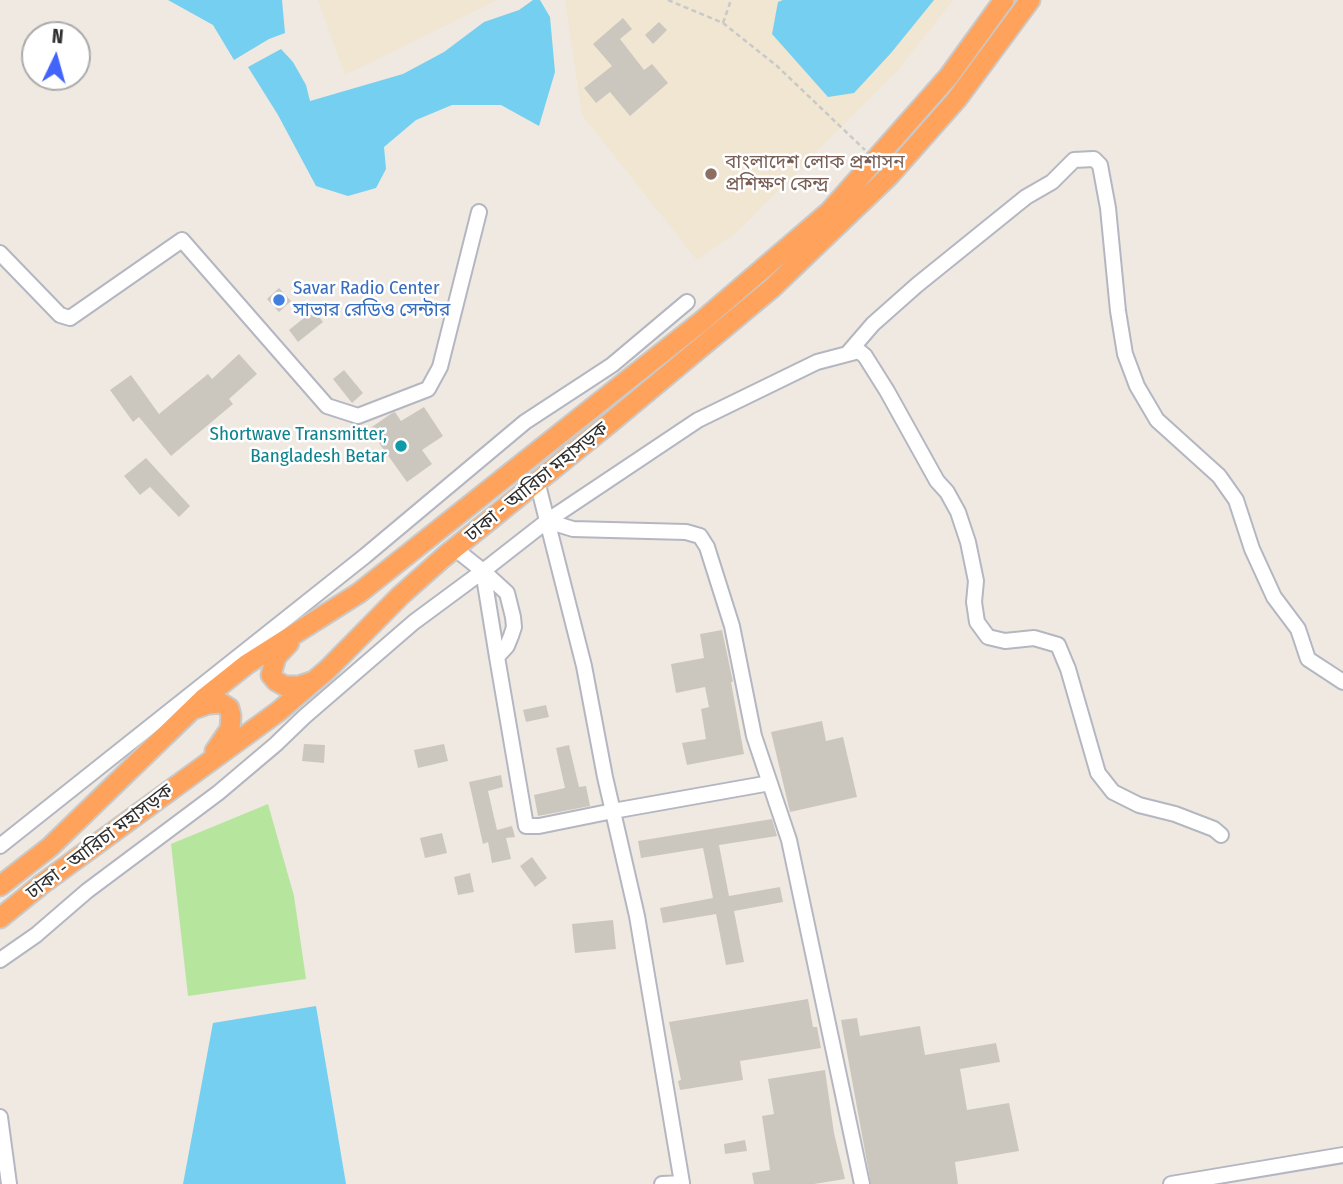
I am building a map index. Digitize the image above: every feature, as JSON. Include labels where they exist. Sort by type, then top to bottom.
[{"type":"highway","name":"ঢাকা - আরিচা মহাসড়ক","points":[[0,886],[50,847],[193,709],[247,664],[359,593],[702,321],[829,212],[949,76],[1004,0]]},
{"type":"highway","name":"ঢাকা - আরিচা মহাসড়ক","points":[[0,918],[42,884],[279,711],[454,548],[772,288],[889,176],[957,99],[1030,0]]},
{"type":"highway","points":[[305,629],[276,657],[271,676],[285,686],[299,686],[314,681]]},
{"type":"highway","points":[[193,709],[221,703],[229,708],[231,716],[230,729],[195,772]]},
{"type":"street","points":[[848,353],[873,324],[917,285],[1026,197],[1052,182],[1074,160],[1094,159],[1100,165],[1108,208],[1125,354],[1136,386],[1157,420],[1219,476],[1236,500],[1252,549],[1274,597],[1298,629],[1308,659],[1343,681]]},
{"type":"street","points":[[0,253],[60,315],[70,318],[182,240],[327,406],[358,416],[428,389],[440,367],[479,212]]},
{"type":"street","points":[[0,846],[365,556],[525,422],[612,365],[687,302]]},
{"type":"street","points":[[0,960],[218,793],[414,622],[547,522],[698,420],[817,362],[859,351],[865,356],[937,481],[947,492],[958,512],[968,542],[976,581],[974,602],[977,622],[988,637],[1005,640],[1034,638],[1058,645],[1068,669],[1098,773],[1113,792],[1139,805],[1175,814],[1214,829],[1221,835]]},
{"type":"street","points":[[537,481],[584,666],[612,811],[637,916],[682,1183],[662,1184]]},
{"type":"street","points":[[547,522],[573,529],[685,531],[699,536],[707,547],[732,626],[754,736],[789,840],[862,1184]]},
{"type":"street","points":[[454,548],[507,593],[514,627],[507,646],[497,657]]},
{"type":"street","points":[[483,571],[524,824],[531,828],[539,827],[770,783]]},
{"type":"street","points":[[0,1117],[9,1184]]},
{"type":"street","points":[[1171,1184],[1343,1155]]},
{"type":"path","points":[[668,0],[723,23],[778,66],[875,160]]},
{"type":"path","points":[[723,23],[731,0]]},
{"type":"shaded area","points":[[318,0],[497,0],[345,75]]},
{"type":"shaded area","name":"বাংলাদেশ লোক প্রশাসন প্রশিক্ষণ কেন্দ্র","points":[[565,0],[953,0],[900,68],[737,232],[697,260],[582,115]]},
{"type":"green space","points":[[268,804],[294,896],[306,979],[188,996],[171,844]]},
{"type":"water","points":[[168,0],[282,0],[285,33],[269,39],[234,60],[213,25]]},
{"type":"water","points":[[533,0],[540,0],[550,17],[555,72],[539,126],[501,105],[452,105],[416,120],[384,147],[386,169],[376,188],[348,196],[316,186],[278,115],[248,67],[281,49],[293,62],[306,85],[310,101],[403,74],[444,52],[484,22],[519,10]]},
{"type":"water","points":[[934,0],[854,93],[828,97],[772,34],[778,2]]},
{"type":"water","points":[[316,1006],[346,1184],[183,1184],[213,1023]]},
{"type":"building","points":[[623,18],[632,29],[620,39],[644,70],[652,64],[668,83],[630,116],[610,92],[596,103],[584,88],[612,66],[593,44]]},
{"type":"building","points":[[659,22],[667,30],[653,44],[645,35]]},
{"type":"building","name":"Savar Radio Center সাভার রেডিও সেন্টার","points":[[279,288],[291,301],[279,312],[267,299]]},
{"type":"building","points":[[314,310],[323,322],[298,342],[289,330]]},
{"type":"building","points":[[239,354],[257,374],[229,399],[233,404],[171,456],[139,417],[133,422],[110,390],[131,375],[159,414],[208,374],[212,379]]},
{"type":"building","points":[[344,370],[363,393],[352,403],[333,379]]},
{"type":"building","name":"Shortwave Transmitter, Bangladesh Betar","points":[[424,407],[443,436],[422,450],[432,464],[407,482],[369,429],[392,413],[395,412],[401,421]]},
{"type":"building","points":[[146,458],[190,506],[179,517],[150,487],[140,495],[124,476]]},
{"type":"building","points":[[722,630],[744,754],[687,765],[682,743],[706,739],[701,709],[709,707],[705,687],[676,693],[671,664],[704,658],[700,634]]},
{"type":"building","points":[[546,705],[549,717],[526,722],[523,710]]},
{"type":"building","points":[[822,721],[826,741],[843,737],[857,797],[790,812],[771,732]]},
{"type":"building","points":[[304,744],[325,745],[324,763],[302,761]]},
{"type":"building","points":[[444,744],[448,761],[418,768],[414,750]]},
{"type":"building","points":[[569,745],[579,787],[586,786],[590,806],[538,816],[534,795],[565,788],[556,748]]},
{"type":"building","points":[[501,775],[503,787],[488,791],[497,830],[512,826],[515,837],[506,838],[511,859],[492,863],[488,842],[483,844],[469,782]]},
{"type":"building","points":[[772,819],[777,836],[719,845],[729,896],[780,887],[783,902],[734,911],[744,962],[726,965],[716,914],[663,923],[660,908],[713,898],[703,848],[641,858],[638,841]]},
{"type":"building","points":[[442,833],[447,853],[425,858],[420,838]]},
{"type":"building","points":[[532,857],[547,878],[535,887],[520,866]]},
{"type":"building","points":[[470,873],[474,892],[458,895],[454,877]]},
{"type":"building","points":[[613,920],[616,949],[575,953],[572,924]]},
{"type":"building","points":[[808,999],[813,1027],[817,1027],[821,1048],[740,1061],[743,1080],[680,1090],[678,1081],[681,1080],[669,1022]]},
{"type":"building","points":[[857,1018],[860,1036],[920,1026],[925,1055],[996,1043],[1000,1062],[960,1069],[967,1110],[1009,1103],[1019,1151],[955,1162],[958,1184],[871,1184],[841,1020]]},
{"type":"building","points":[[825,1070],[834,1133],[845,1179],[814,1184],[754,1184],[752,1173],[770,1170],[762,1116],[774,1114],[768,1079]]},
{"type":"building","points":[[745,1140],[747,1151],[725,1154],[724,1144]]},
{"type":"place","name":"বাংলাদেশ লোক প্রশাসন প্রশিক্ষণ কেন্দ্র","points":[[711,174]]},
{"type":"place","name":"Savar Radio Center সাভার রেডিও সেন্টার","points":[[279,300]]},
{"type":"place","name":"Shortwave Transmitter, Bangladesh Betar","points":[[401,446]]}]
